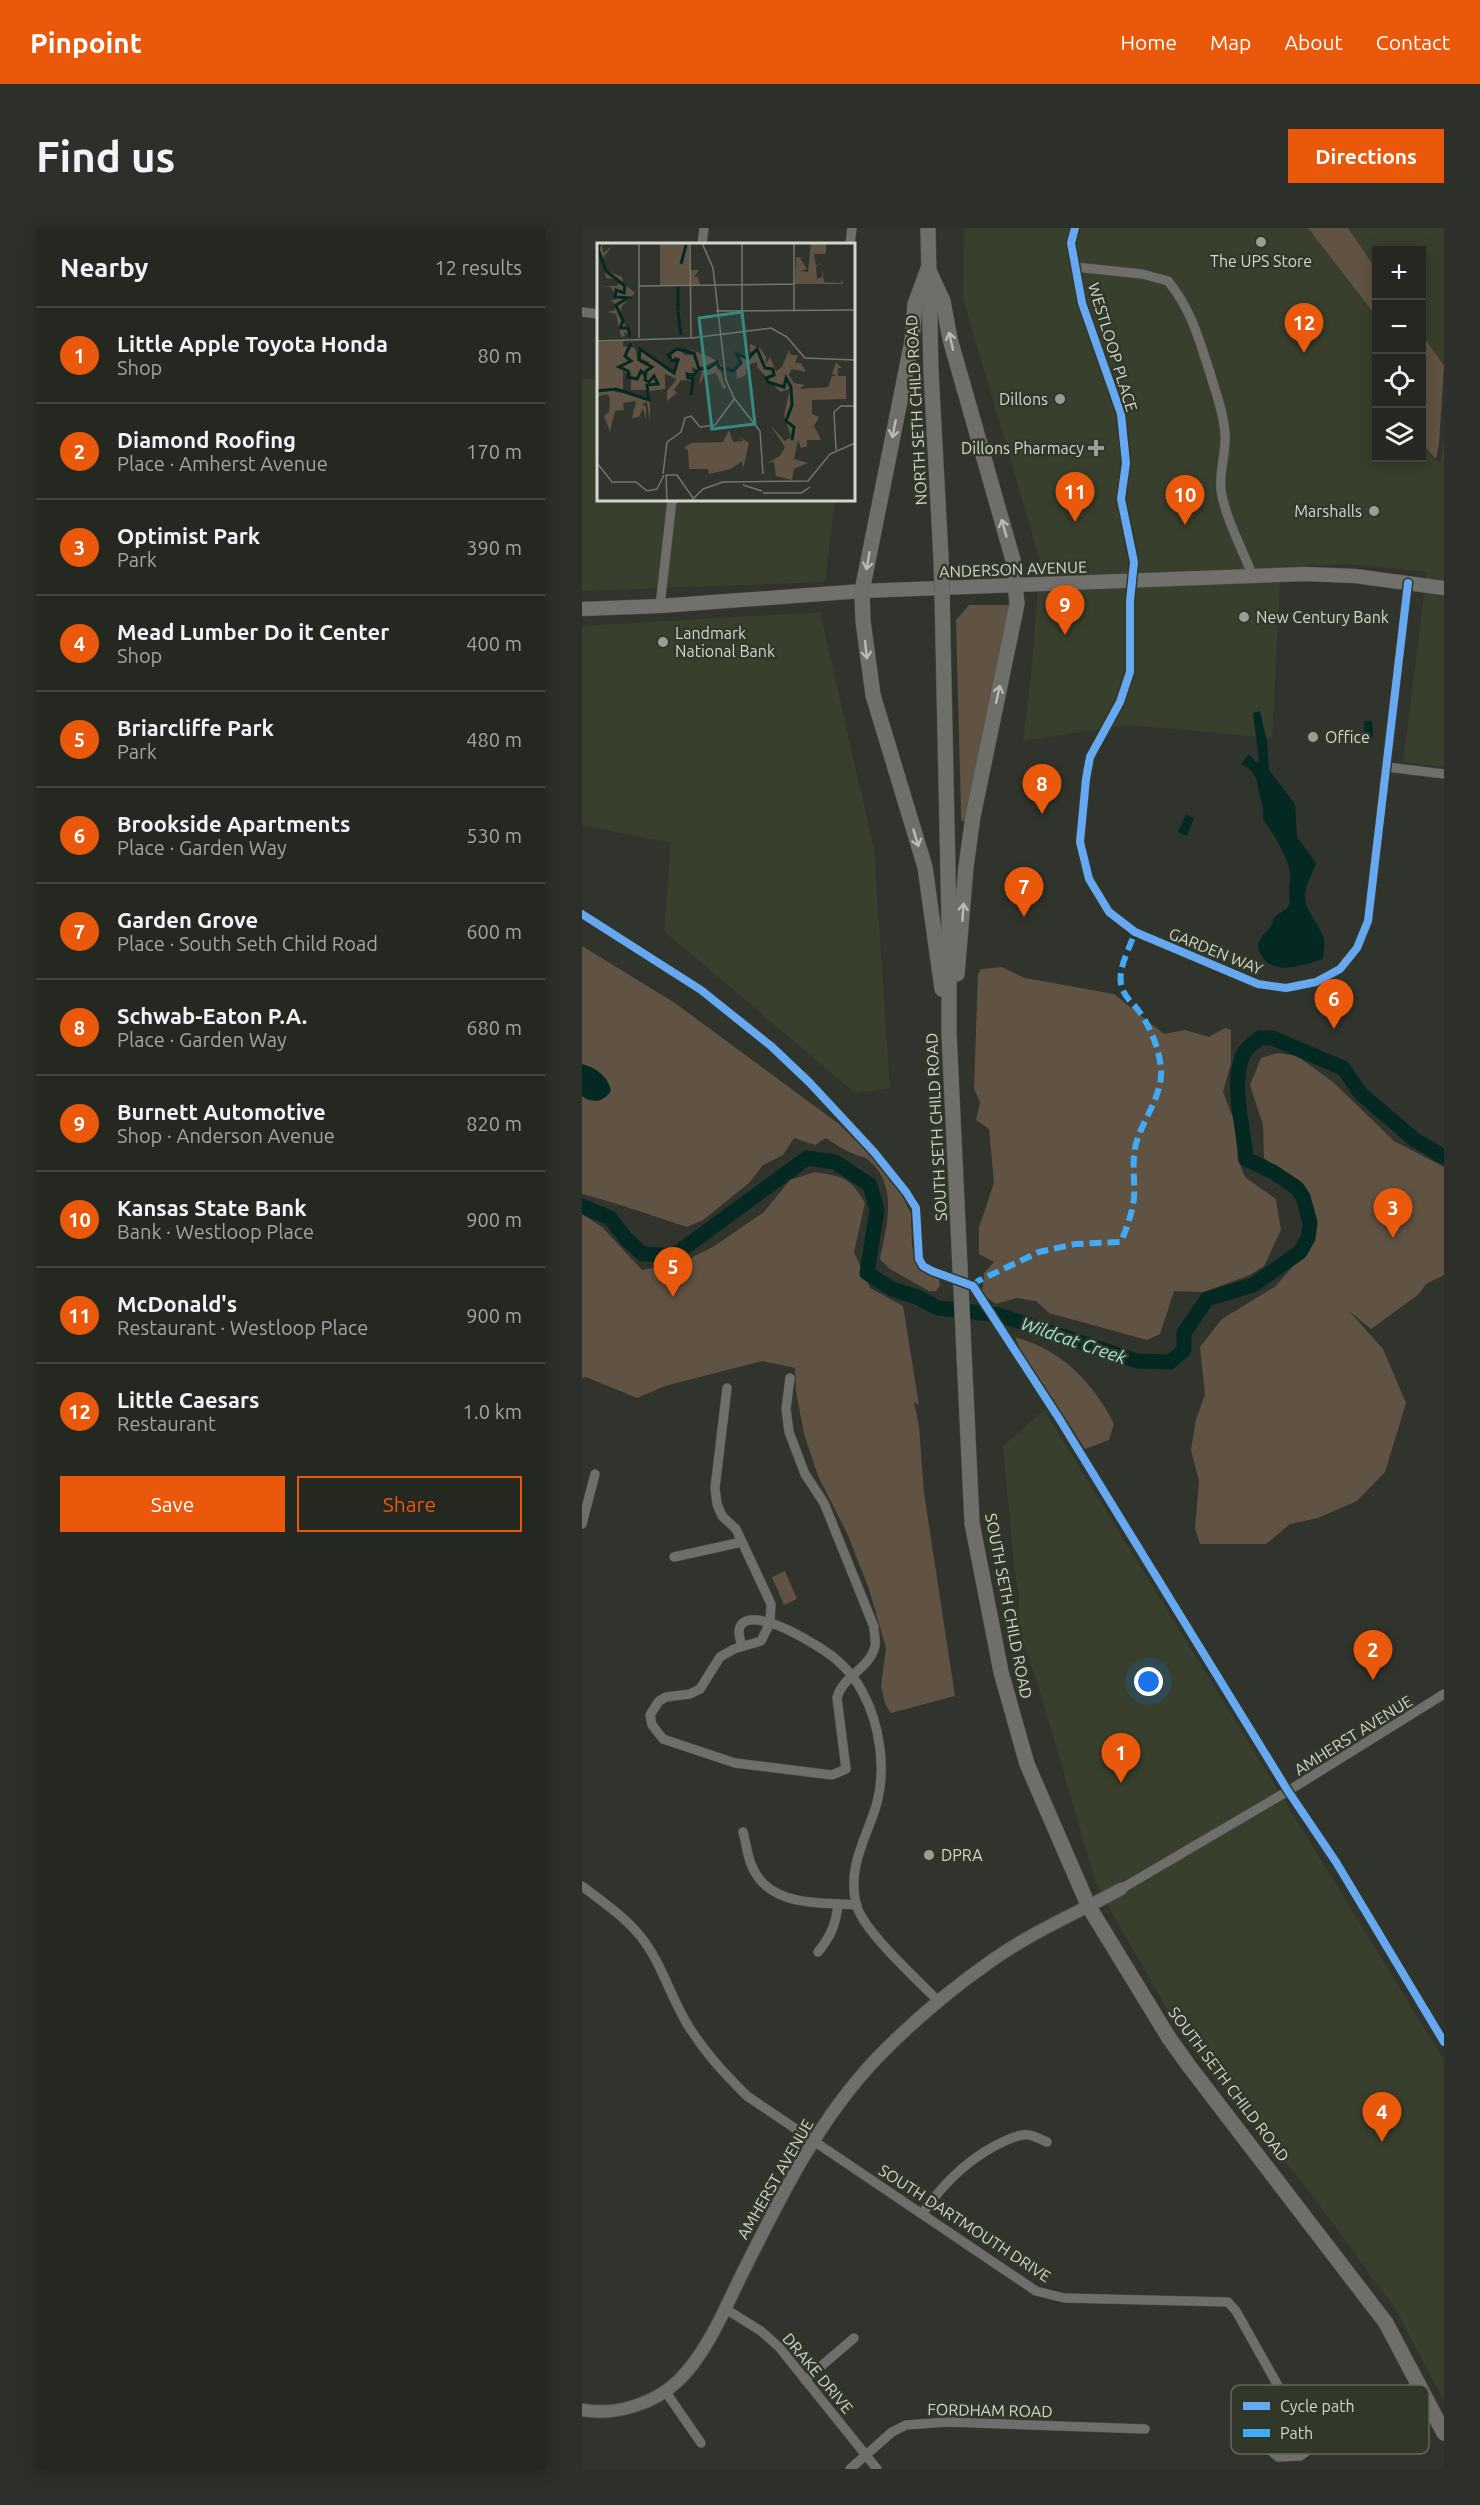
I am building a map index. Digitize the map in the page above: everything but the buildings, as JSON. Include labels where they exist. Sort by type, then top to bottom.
[{"type":"main road","name":"NORTH SETH CHILD ROAD","points":[[928,228],[942,591]]},
{"type":"main road","points":[[928,269],[943,301],[950,339],[1013,560],[1017,604],[973,816],[966,867],[960,951],[949,1033]]},
{"type":"main road","points":[[928,269],[915,304],[912,341],[862,591],[866,659],[873,695],[925,867],[949,1033]]},
{"type":"main road","name":"ANDERSON AVENUE","points":[[582,609],[660,606],[862,591],[1330,574],[1444,588]]},
{"type":"main road","name":"SOUTH SETH CHILD ROAD","points":[[942,591],[949,1033],[964,1377],[972,1523],[1000,1672],[1027,1764],[1089,1906],[1169,2038],[1386,2323],[1419,2385]]},
{"type":"main road","name":"SOUTH SETH CHILD ROAD","points":[[1429,2405],[1444,2433]]},
{"type":"street","points":[[702,243],[704,228]]},
{"type":"street","points":[[850,243],[852,228]]},
{"type":"street","name":"WESTLOOP PLACE","points":[[1075,228],[1071,243],[1085,311],[1121,414],[1126,463],[1121,499],[1132,543],[1134,566],[1132,582]]},
{"type":"street","name":"WESTLOOP PLACE","points":[[1075,267],[1142,274],[1168,281],[1190,313],[1199,335],[1225,431],[1226,451],[1221,477],[1223,501],[1253,577]]},
{"type":"street","points":[[582,312],[597,314]]},
{"type":"street","points":[[660,606],[672,501]]},
{"type":"street","name":"GARDEN WAY","points":[[1132,582],[1130,672],[1120,702],[1090,757],[1081,816],[1080,842],[1084,865],[1095,890],[1109,912],[1135,932],[1258,984],[1286,988],[1316,982],[1340,969],[1357,948],[1368,921],[1408,583]]},
{"type":"street","points":[[1387,767],[1444,774]]},
{"type":"street","points":[[728,1388],[716,1496],[722,1516],[736,1529],[771,1604],[770,1623],[764,1639],[742,1646],[720,1657],[700,1689],[690,1694],[666,1697],[655,1705],[650,1720],[663,1739],[735,1763],[832,1775],[846,1769],[837,1698],[840,1687],[870,1658],[876,1645],[874,1627],[824,1503],[805,1474],[789,1432],[786,1409],[790,1378]]},
{"type":"street","points":[[582,1524],[595,1474]]},
{"type":"street","points":[[674,1557],[742,1542]]},
{"type":"street","points":[[742,1646],[740,1626],[750,1620],[770,1623],[797,1633],[837,1660],[863,1692],[871,1710],[879,1740],[881,1772],[877,1801],[856,1859],[854,1883],[857,1905],[871,1930],[938,2001]]},
{"type":"street","name":"AMHERST AVENUE","points":[[582,2410],[606,2411],[638,2405],[665,2391],[689,2369],[724,2308],[785,2188],[813,2141],[854,2085],[877,2059],[938,2001],[1014,1946],[1121,1888],[1288,1791],[1444,1694]]},
{"type":"street","points":[[743,1832],[751,1864],[761,1881],[775,1893],[787,1899],[857,1905]]},
{"type":"street","name":"SOUTH DARTMOUTH DRIVE","points":[[582,1886],[621,1916],[642,1938],[686,2021],[711,2059],[747,2096],[1036,2291],[1049,2296],[1228,2302],[1236,2311],[1277,2385]]},
{"type":"street","points":[[818,1952],[831,1936],[838,1904]]},
{"type":"street","points":[[922,2214],[952,2176],[997,2144],[1021,2135],[1030,2135],[1047,2142]]},
{"type":"street","name":"DRAKE DRIVE","points":[[724,2308],[761,2331],[778,2347],[877,2469]]},
{"type":"street","points":[[805,2380],[854,2338]]},
{"type":"street","points":[[665,2391],[701,2443]]},
{"type":"street","name":"FORDHAM ROAD","points":[[850,2469],[892,2432],[906,2425],[923,2423],[1145,2429]]},
{"type":"street","name":"SOUTH DARTMOUTH DRIVE","points":[[1275,2454],[1278,2457],[1303,2454]]},
{"type":"shaded area","points":[[964,228],[1308,228],[1372,311],[1372,462],[1426,462],[1426,448],[1440,464],[1444,438],[1444,767],[1403,762],[1427,572],[1349,564],[1281,567],[1272,738],[1128,725],[1023,741],[1031,676],[1040,561],[963,298]]},
{"type":"shaded area","points":[[1308,228],[1348,228],[1372,263],[1372,311]]},
{"type":"shaded area","points":[[1348,228],[1444,228],[1444,366],[1426,340],[1426,246],[1372,246],[1372,263]]},
{"type":"shaded area","points":[[1426,340],[1444,366],[1436,459],[1426,448]]},
{"type":"shaded area","points":[[582,378],[597,380],[597,501],[835,501],[825,582],[582,591]]},
{"type":"shaded area","points":[[969,605],[1011,605],[964,822],[961,820],[956,620]]},
{"type":"shaded area","points":[[820,612],[874,849],[890,1088],[855,1093],[664,931],[671,843],[582,825],[582,626]]},
{"type":"shaded area","points":[[582,946],[675,1003],[839,1124],[889,1174],[902,1195],[911,1214],[912,1246],[917,1266],[939,1279],[940,1285],[936,1291],[929,1291],[890,1269],[880,1259],[888,1206],[884,1180],[867,1159],[847,1151],[826,1138],[815,1145],[794,1138],[783,1155],[763,1165],[749,1183],[703,1220],[687,1227],[582,1194],[582,1096],[588,1100],[607,1080],[592,1068],[582,1064]]},
{"type":"shaded area","points":[[1002,967],[1025,978],[1114,994],[1164,1034],[1185,1030],[1209,1037],[1225,1028],[1231,1030],[1231,1063],[1223,1092],[1235,1123],[1238,1160],[1245,1177],[1276,1199],[1281,1230],[1264,1266],[1250,1275],[1203,1292],[1174,1291],[1160,1334],[1147,1340],[1049,1313],[1036,1301],[1016,1298],[996,1304],[982,1294],[984,1273],[994,1262],[979,1254],[979,1227],[994,1183],[989,1129],[976,1120],[980,1102],[974,1089],[978,974],[981,969]]},
{"type":"shaded area","points":[[1278,1053],[1297,1056],[1333,1082],[1394,1141],[1444,1167],[1444,1275],[1426,1284],[1419,1294],[1371,1329],[1349,1311],[1383,1349],[1406,1403],[1385,1472],[1357,1501],[1318,1518],[1290,1524],[1266,1544],[1200,1544],[1195,1528],[1199,1481],[1191,1450],[1196,1419],[1205,1395],[1200,1347],[1222,1319],[1276,1286],[1310,1246],[1316,1220],[1302,1186],[1264,1158],[1263,1125],[1250,1085],[1261,1058]]},
{"type":"shaded area","points":[[815,1172],[840,1177],[850,1183],[865,1203],[854,1252],[870,1288],[903,1306],[919,1405],[914,1402],[919,1426],[924,1493],[955,1696],[891,1713],[885,1704],[881,1686],[886,1648],[869,1589],[847,1533],[818,1476],[804,1434],[796,1391],[795,1368],[762,1361],[665,1386],[637,1398],[586,1377],[582,1378],[582,1214],[602,1227],[642,1270],[683,1262],[713,1247],[764,1212],[790,1180]]},
{"type":"shaded area","points":[[1015,1337],[1047,1350],[1074,1369],[1085,1381],[1096,1394],[1114,1424],[1109,1440],[1085,1449],[1020,1349]]},
{"type":"shaded area","points":[[1044,1410],[1444,2060],[1444,2401],[1396,2310],[1312,2195],[1180,2033],[1096,1884],[1040,1691],[1018,1626],[1019,1595],[1014,1566],[1003,1446]]},
{"type":"shaded area","points":[[785,1571],[797,1599],[784,1605],[772,1577]]},
{"type":"water","points":[[1260,711],[1267,742],[1269,770],[1295,804],[1297,837],[1316,863],[1307,886],[1305,901],[1324,939],[1323,959],[1281,968],[1267,962],[1260,954],[1258,944],[1273,918],[1286,909],[1290,903],[1289,869],[1284,854],[1263,819],[1263,808],[1255,777],[1241,764],[1249,754],[1256,762],[1259,761],[1253,713]]},
{"type":"water","points":[[1364,721],[1372,721],[1373,737],[1364,737]]},
{"type":"water","points":[[1186,815],[1194,818],[1187,836],[1178,832]]},
{"type":"water","points":[[582,1064],[597,1070],[607,1081],[611,1091],[605,1098],[594,1101],[582,1096]]},
{"type":"waterway","name":"Wildcat Creek","points":[[582,1206],[610,1218],[627,1240],[643,1254],[673,1256],[807,1158],[835,1162],[870,1185],[877,1210],[867,1273],[892,1289],[917,1297],[938,1308],[999,1315],[1137,1361],[1170,1362],[1184,1350],[1184,1333],[1207,1299],[1253,1285],[1300,1252],[1308,1238],[1310,1223],[1303,1197],[1297,1188],[1273,1172],[1246,1159],[1239,1107],[1239,1067],[1248,1048],[1260,1038],[1272,1038],[1343,1068],[1361,1094],[1415,1140],[1444,1157]]},
{"type":"marked path","points":[[973,1286],[978,1281],[1039,1252],[1075,1244],[1121,1242],[1131,1215],[1134,1198],[1135,1148],[1161,1080],[1159,1055],[1154,1038],[1147,1023],[1126,995],[1121,984],[1123,964],[1135,932]]},
{"type":"cycle path","points":[[1075,228],[1071,243],[1082,303],[1121,414],[1126,463],[1121,499],[1134,562],[1130,601],[1130,672],[1120,702],[1090,757],[1080,842],[1089,879],[1109,912],[1135,932],[1258,984],[1286,988],[1316,982],[1340,969],[1357,948],[1368,921],[1408,583]]},
{"type":"cycle path","points":[[582,914],[701,990],[771,1046],[809,1082],[874,1152],[906,1192],[916,1208],[919,1259],[923,1266],[973,1286],[1060,1420],[1288,1791],[1336,1862],[1444,2042]]},
{"type":"place","name":"The UPS Store","points":[[1261,242]]},
{"type":"place","name":"Little Caesars","points":[[1304,353]]},
{"type":"place","name":"Dillons","points":[[1060,399]]},
{"type":"place","name":"Dillons Pharmacy","points":[[1096,448]]},
{"type":"place","name":"Marshalls","points":[[1374,511]]},
{"type":"place","name":"McDonald's","points":[[1075,522]]},
{"type":"place","name":"Kansas State Bank","points":[[1185,525]]},
{"type":"place","name":"New Century Bank","points":[[1244,617]]},
{"type":"place","name":"Burnett Automotive","points":[[1065,635]]},
{"type":"place","name":"Landmark National Bank","points":[[663,642]]},
{"type":"place","name":"Office","points":[[1313,737]]},
{"type":"place","name":"Schwab-Eaton P.A.","points":[[1042,814]]},
{"type":"place","name":"Garden Grove","points":[[1024,917]]},
{"type":"place","name":"Brookside Apartments","points":[[1334,1029]]},
{"type":"place","name":"Optimist Park","points":[[1393,1238]]},
{"type":"place","name":"Briarcliffe Park","points":[[673,1297]]},
{"type":"place","name":"Diamond Roofing","points":[[1373,1680]]},
{"type":"place","name":"Little Apple Toyota Honda","points":[[1121,1783]]},
{"type":"place","name":"DPRA","points":[[929,1855]]},
{"type":"place","name":"Mead Lumber Do it Center","points":[[1382,2142]]}]
